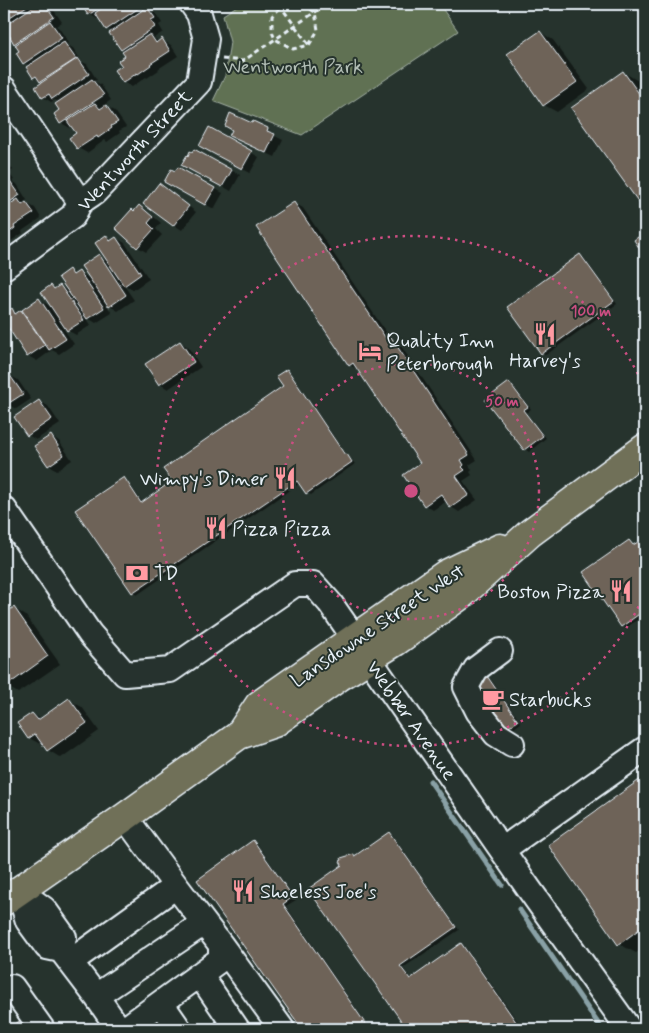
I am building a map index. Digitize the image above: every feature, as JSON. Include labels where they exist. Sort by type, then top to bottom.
[{"type":"main road","name":"Lansdowne Street West","points":[[11,896],[239,735],[274,723],[339,677],[362,648],[394,642],[461,595],[530,533],[645,449]]},
{"type":"street","name":"Wentworth Street","points":[[4,267],[73,216],[80,202],[96,192],[199,82],[206,39],[199,14],[192,4]]},
{"type":"street","points":[[4,90],[80,202]]},
{"type":"street","name":"Webber Avenue","points":[[4,509],[90,634],[125,674],[170,670],[295,584],[313,584],[330,603],[362,648],[629,1029]]},
{"type":"street","points":[[500,651],[476,669],[466,687],[478,711],[496,734],[512,744]]},
{"type":"street","points":[[502,850],[645,749]]},
{"type":"street","points":[[125,817],[282,1029]]},
{"type":"street","points":[[66,956],[176,886]]},
{"type":"street","points":[[11,896],[47,947],[66,956],[119,1029]]},
{"type":"street","points":[[96,996],[204,923]]},
{"type":"street","points":[[125,1029],[221,959],[221,946]]},
{"type":"street","points":[[200,975],[237,1029]]},
{"type":"street","points":[[12,987],[42,1029]]},
{"type":"street","points":[[161,1003],[179,1029]]},
{"type":"path","points":[[287,4],[280,5],[272,16],[272,32],[275,40],[293,49],[309,45],[318,30],[315,12],[303,4]]},
{"type":"path","points":[[203,56],[243,61],[328,4]]},
{"type":"path","points":[[280,5],[309,45]]},
{"type":"green space","name":"Wentworth Park","points":[[240,4],[439,4],[458,31],[302,135],[213,101],[225,76],[230,42],[223,15]]},
{"type":"building","points":[[4,4],[30,4],[4,21]]},
{"type":"building","points":[[37,4],[45,4],[54,17],[14,44],[4,26]]},
{"type":"building","points":[[106,4],[88,15],[81,5]]},
{"type":"building","points":[[108,4],[141,4],[142,6],[106,30],[95,13]]},
{"type":"building","points":[[147,7],[155,18],[151,20],[155,27],[121,50],[109,33]]},
{"type":"building","points":[[50,21],[62,38],[23,64],[16,53],[19,51],[15,45]]},
{"type":"building","points":[[540,31],[577,82],[543,106],[507,54]]},
{"type":"building","points":[[150,34],[156,43],[162,38],[170,51],[123,83],[114,70],[122,66],[118,61],[125,56],[122,52]]},
{"type":"building","points":[[64,42],[76,59],[40,82],[36,76],[33,78],[26,67]]},
{"type":"building","points":[[78,58],[89,74],[52,99],[49,94],[42,98],[35,87]]},
{"type":"building","points":[[623,71],[645,102],[645,211],[571,108]]},
{"type":"building","points":[[92,79],[104,95],[60,124],[54,114],[59,110],[55,104]]},
{"type":"building","points":[[95,103],[100,109],[106,105],[118,122],[98,138],[97,136],[77,149],[69,138],[76,133],[67,121]]},
{"type":"building","points":[[230,113],[268,128],[267,131],[275,134],[266,153],[229,136],[232,130],[225,126]]},
{"type":"building","points":[[209,127],[252,151],[242,169],[199,146]]},
{"type":"building","points":[[194,149],[232,170],[222,187],[181,165],[190,151],[192,152]]},
{"type":"building","points":[[178,167],[215,188],[205,205],[164,182],[171,169],[175,171]]},
{"type":"building","points":[[8,178],[20,195],[4,206],[4,181]]},
{"type":"building","points":[[159,183],[189,206],[173,226],[143,204]]},
{"type":"building","points":[[18,199],[22,205],[26,202],[34,213],[14,226],[15,228],[4,236],[4,208]]},
{"type":"building","name":"Quality Inn Peterborough","points":[[294,202],[387,340],[391,337],[469,455],[461,460],[464,465],[462,467],[465,470],[456,476],[469,495],[450,508],[441,494],[424,506],[403,475],[420,463],[353,363],[349,366],[256,227]]},
{"type":"building","points":[[139,205],[153,217],[148,223],[154,229],[137,248],[115,228],[132,209],[134,211]]},
{"type":"building","points":[[645,232],[645,257],[634,240]]},
{"type":"building","points":[[106,235],[110,241],[116,237],[141,274],[124,286],[95,243]]},
{"type":"building","points":[[99,254],[126,295],[109,307],[81,266]]},
{"type":"building","points":[[580,254],[614,301],[541,354],[507,307]]},
{"type":"building","points":[[69,269],[73,275],[79,271],[104,308],[87,319],[58,277]]},
{"type":"building","points":[[51,285],[54,289],[60,285],[84,320],[67,331],[41,292]]},
{"type":"building","points":[[39,298],[66,339],[49,350],[22,310]]},
{"type":"building","points":[[12,308],[15,314],[21,310],[45,345],[27,357],[4,321],[4,314]]},
{"type":"building","points":[[180,341],[194,362],[159,385],[145,364]]},
{"type":"building","points":[[287,369],[345,455],[347,454],[352,462],[306,494],[297,481],[132,593],[75,510],[124,477],[141,503],[172,481],[163,469],[283,386],[276,376]]},
{"type":"building","points":[[9,374],[23,394],[6,405],[4,402],[4,378]]},
{"type":"building","points":[[509,382],[528,407],[523,410],[543,436],[524,450],[485,400]]},
{"type":"building","points":[[39,400],[52,419],[27,436],[14,417]]},
{"type":"building","points":[[51,435],[64,455],[48,466],[34,446]]},
{"type":"building","name":"Boston Pizza","points":[[629,540],[633,545],[638,542],[645,551],[645,610],[621,627],[583,572]]},
{"type":"building","points":[[14,607],[48,656],[5,687],[4,614]]},
{"type":"building","name":"Starbucks","points":[[487,676],[518,721],[506,729],[474,688],[475,685]]},
{"type":"building","points":[[69,698],[87,723],[47,751],[35,734],[28,739],[17,723],[32,713],[38,720]]},
{"type":"building","points":[[645,776],[645,925],[618,945],[548,845]]},
{"type":"building","points":[[389,832],[456,927],[400,966],[410,979],[461,943],[521,1029],[407,1029],[308,889],[342,865],[341,858],[356,855]]},
{"type":"building","points":[[253,840],[293,897],[283,904],[369,1029],[302,1029],[197,880]]},
{"type":"building","points":[[24,1018],[31,1029],[8,1029]]},
{"type":"waterway","points":[[430,781],[502,885]]},
{"type":"waterway","points":[[519,909],[602,1029]]},
{"type":"place","name":"Harvey's","points":[[545,334]]},
{"type":"place","name":"Quality Inn Peterborough","points":[[370,351]]},
{"type":"place","name":"Wimpy's Diner","points":[[285,478]]},
{"type":"place","name":"Pizza Pizza","points":[[216,528]]},
{"type":"place","name":"TD","points":[[137,573]]},
{"type":"place","name":"Boston Pizza","points":[[621,591]]},
{"type":"place","name":"Starbucks","points":[[493,699]]},
{"type":"place","name":"Shoeless Joe's","points":[[243,891]]}]
